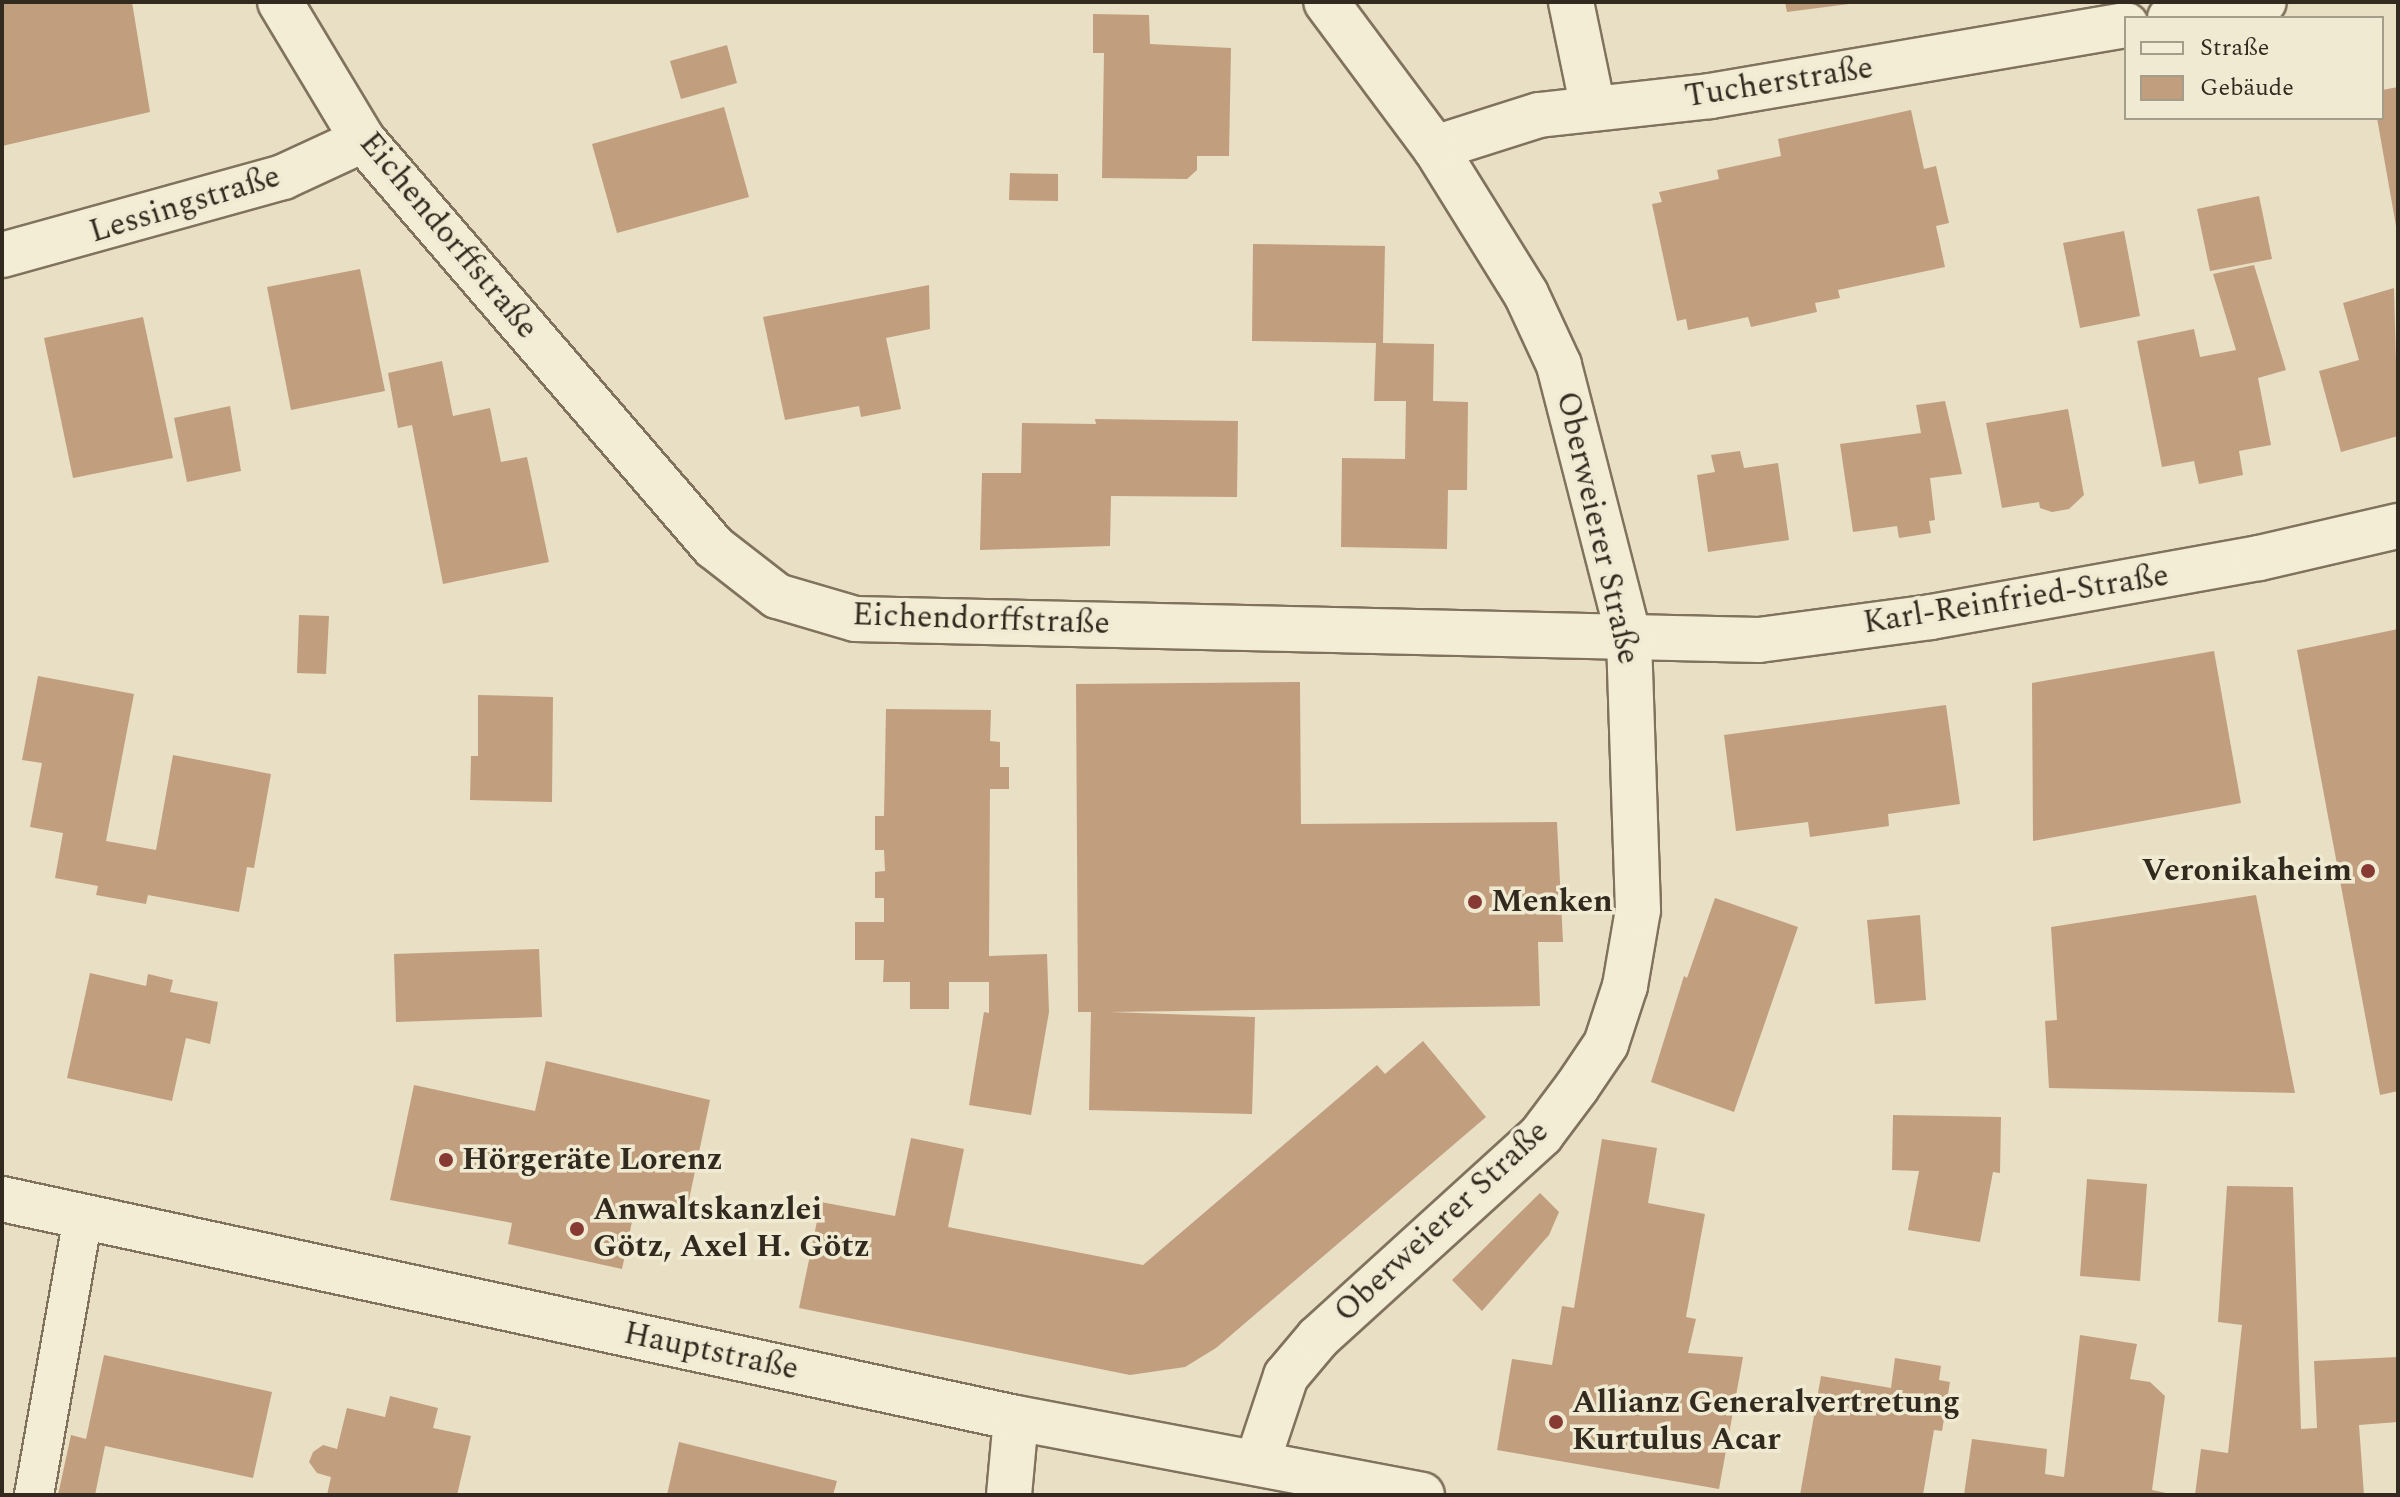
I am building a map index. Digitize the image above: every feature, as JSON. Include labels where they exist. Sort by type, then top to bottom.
[{"type":"street","name":"Eichendorffstraße","points":[[280,2],[363,140],[714,547],[777,596],[855,619],[1629,638]]},
{"type":"street","name":"Oberweierer Straße","points":[[1257,1463],[1286,1376],[1318,1338],[1541,1135],[1606,1044],[1625,986],[1638,910],[1629,638],[1559,365],[1526,294],[1435,148],[1326,2]]},
{"type":"street","points":[[1571,2],[1593,108]]},
{"type":"street","points":[[2182,16],[2264,2]]},
{"type":"street","name":"Tucherstraße","points":[[1435,148],[1539,115],[1710,96],[2124,25]]},
{"type":"street","name":"Lessingstraße","points":[[2,255],[283,177],[363,140]]},
{"type":"street","name":"Karl-Reinfried-Straße","points":[[1629,638],[1759,640],[1931,617],[2259,558],[2398,526]]},
{"type":"street","name":"Hauptstraße","points":[[2,1199],[1016,1418],[1422,1495]]},
{"type":"street","points":[[1009,1495],[1016,1418]]},
{"type":"lane","points":[[34,1495],[83,1216]]},
{"type":"building","points":[[2,2],[132,2],[150,112],[2,146]]},
{"type":"building","points":[[1785,2],[1849,2],[1849,4],[1787,12]]},
{"type":"building","points":[[1093,14],[1149,15],[1150,44],[1231,48],[1229,156],[1197,156],[1197,170],[1187,179],[1102,178],[1104,53],[1093,53]]},
{"type":"building","points":[[727,45],[737,83],[681,99],[670,61]]},
{"type":"building","points":[[2398,87],[2398,226],[2377,120],[2384,120],[2384,90]]},
{"type":"building","points":[[724,107],[749,197],[617,233],[592,144]]},
{"type":"building","points":[[1911,110],[1924,169],[1936,166],[1949,223],[1936,226],[1945,267],[1838,290],[1840,298],[1815,303],[1817,312],[1751,327],[1748,317],[1688,330],[1686,319],[1677,321],[1652,204],[1662,202],[1659,192],[1719,179],[1717,170],[1781,156],[1778,139]]},
{"type":"building","points":[[1010,173],[1058,174],[1058,201],[1009,200]]},
{"type":"building","points":[[2259,196],[2272,259],[2210,271],[2197,209]]},
{"type":"building","points":[[2124,231],[2140,316],[2080,328],[2063,243]]},
{"type":"building","points":[[1253,244],[1385,246],[1383,343],[1434,344],[1433,401],[1468,402],[1467,490],[1448,490],[1447,549],[1341,547],[1342,458],[1405,459],[1406,401],[1374,401],[1376,343],[1252,341]]},
{"type":"building","points":[[2254,265],[2286,370],[2258,378],[2271,445],[2239,451],[2243,475],[2199,484],[2194,461],[2162,467],[2137,341],[2194,329],[2200,357],[2236,350],[2213,274]]},
{"type":"building","points":[[360,269],[385,391],[291,410],[267,287]]},
{"type":"building","points":[[929,285],[930,329],[886,338],[901,409],[861,417],[859,406],[785,420],[763,317]]},
{"type":"building","points":[[2394,288],[2398,436],[2341,452],[2319,371],[2359,360],[2343,303]]},
{"type":"building","points":[[143,317],[173,458],[73,478],[44,338]]},
{"type":"building","points":[[442,361],[453,416],[490,408],[501,462],[527,457],[549,562],[443,584],[412,425],[398,428],[388,373]]},
{"type":"building","points":[[1945,401],[1962,474],[1930,478],[1935,520],[1929,521],[1931,533],[1899,538],[1897,526],[1853,532],[1840,444],[1921,433],[1916,405]]},
{"type":"building","points":[[230,406],[241,471],[187,482],[174,418]]},
{"type":"building","points":[[2068,409],[2084,495],[2069,509],[2052,512],[2040,508],[2039,502],[2002,508],[1986,423]]},
{"type":"building","points":[[1095,419],[1238,421],[1237,497],[1111,496],[1110,546],[980,550],[982,473],[1021,473],[1022,423],[1096,424]]},
{"type":"building","points":[[1740,451],[1744,468],[1778,463],[1789,540],[1708,552],[1697,475],[1715,472],[1711,455]]},
{"type":"building","points":[[299,615],[329,616],[326,674],[297,673]]},
{"type":"building","name":"Veronikaheim","points":[[2398,629],[2398,1091],[2380,1095],[2297,650]]},
{"type":"building","points":[[2214,651],[2241,803],[2033,841],[2032,683]]},
{"type":"building","points":[[38,676],[134,694],[106,841],[156,850],[173,755],[271,774],[254,868],[247,867],[239,912],[148,895],[146,904],[96,895],[98,886],[55,878],[63,833],[30,827],[42,763],[22,760]]},
{"type":"building","points":[[1300,682],[1301,824],[1557,822],[1563,942],[1538,942],[1540,1006],[1109,1012],[1255,1017],[1252,1114],[1089,1110],[1091,1012],[1078,1012],[1076,684]]},
{"type":"building","points":[[478,695],[553,697],[552,802],[470,800],[471,756],[478,756]]},
{"type":"building","points":[[1946,705],[1960,804],[1888,814],[1889,826],[1810,837],[1808,822],[1736,831],[1724,735]]},
{"type":"building","points":[[886,709],[991,710],[990,741],[1000,742],[1000,767],[1009,767],[1009,789],[990,789],[989,956],[1047,954],[1049,1012],[1031,1115],[969,1105],[984,1012],[989,1013],[989,982],[949,982],[949,1009],[910,1009],[910,982],[883,982],[884,960],[855,960],[855,922],[884,922],[884,898],[875,898],[875,872],[885,871],[884,850],[875,850],[875,816],[884,816]]},
{"type":"building","points":[[2256,895],[2295,1093],[2049,1088],[2045,1021],[2057,1020],[2051,927]]},
{"type":"building","points":[[1715,898],[1798,927],[1734,1112],[1651,1082],[1684,976],[1687,978]]},
{"type":"building","points":[[1920,915],[1926,1000],[1875,1004],[1867,920]]},
{"type":"building","points":[[539,949],[542,1017],[396,1022],[394,954]]},
{"type":"building","points":[[90,973],[146,986],[148,974],[173,980],[170,992],[218,1002],[210,1044],[186,1038],[172,1101],[67,1078]]},
{"type":"building","points":[[1423,1041],[1486,1117],[1216,1348],[1185,1367],[1130,1375],[799,1308],[821,1202],[895,1216],[911,1138],[964,1149],[948,1227],[1143,1265],[1377,1065],[1385,1074]]},
{"type":"building","points":[[546,1061],[710,1100],[686,1214],[636,1203],[622,1269],[508,1244],[512,1223],[390,1200],[414,1085],[535,1111]]},
{"type":"building","points":[[1893,1115],[2001,1117],[2000,1173],[1993,1172],[1980,1242],[1908,1230],[1919,1171],[1892,1170]]},
{"type":"building","points":[[1602,1139],[1657,1148],[1648,1203],[1705,1214],[1686,1317],[1696,1319],[1688,1353],[1743,1357],[1719,1489],[1497,1450],[1512,1359],[1552,1365],[1562,1306],[1574,1308]]},
{"type":"building","points":[[2087,1179],[2147,1184],[2140,1281],[2080,1276]]},
{"type":"building","points":[[2227,1186],[2293,1187],[2301,1429],[2317,1428],[2314,1361],[2398,1357],[2398,1422],[2359,1425],[2364,1495],[2195,1495],[2201,1449],[2228,1453],[2242,1325],[2218,1322]]},
{"type":"building","points":[[1540,1193],[1559,1212],[1549,1235],[1482,1311],[1452,1280]]},
{"type":"building","points":[[2080,1335],[2137,1344],[2130,1379],[2150,1382],[2165,1396],[2152,1490],[2176,1495],[1964,1495],[1972,1439],[2047,1449],[2045,1474],[2064,1477]]},
{"type":"building","points":[[104,1355],[272,1392],[253,1478],[105,1446],[95,1495],[58,1495],[71,1435],[86,1439]]},
{"type":"building","points":[[1895,1358],[1941,1366],[1939,1380],[1950,1382],[1942,1431],[1934,1430],[1923,1495],[1800,1495],[1821,1376],[1891,1388]]},
{"type":"building","points":[[390,1396],[438,1408],[433,1428],[471,1436],[457,1495],[327,1495],[331,1477],[317,1473],[309,1462],[313,1452],[323,1445],[337,1449],[347,1408],[385,1417]]},
{"type":"building","points":[[679,1442],[837,1481],[833,1495],[667,1495]]},
{"type":"place","name":"Veronikaheim","points":[[2368,871]]},
{"type":"place","name":"Menken","points":[[1475,902]]},
{"type":"place","name":"Hörgeräte Lorenz","points":[[446,1160]]},
{"type":"place","name":"Anwaltskanzlei Götz, Axel H. Götz","points":[[577,1229]]},
{"type":"place","name":"Allianz Generalvertretung Kurtulus Acar","points":[[1556,1422]]}]
